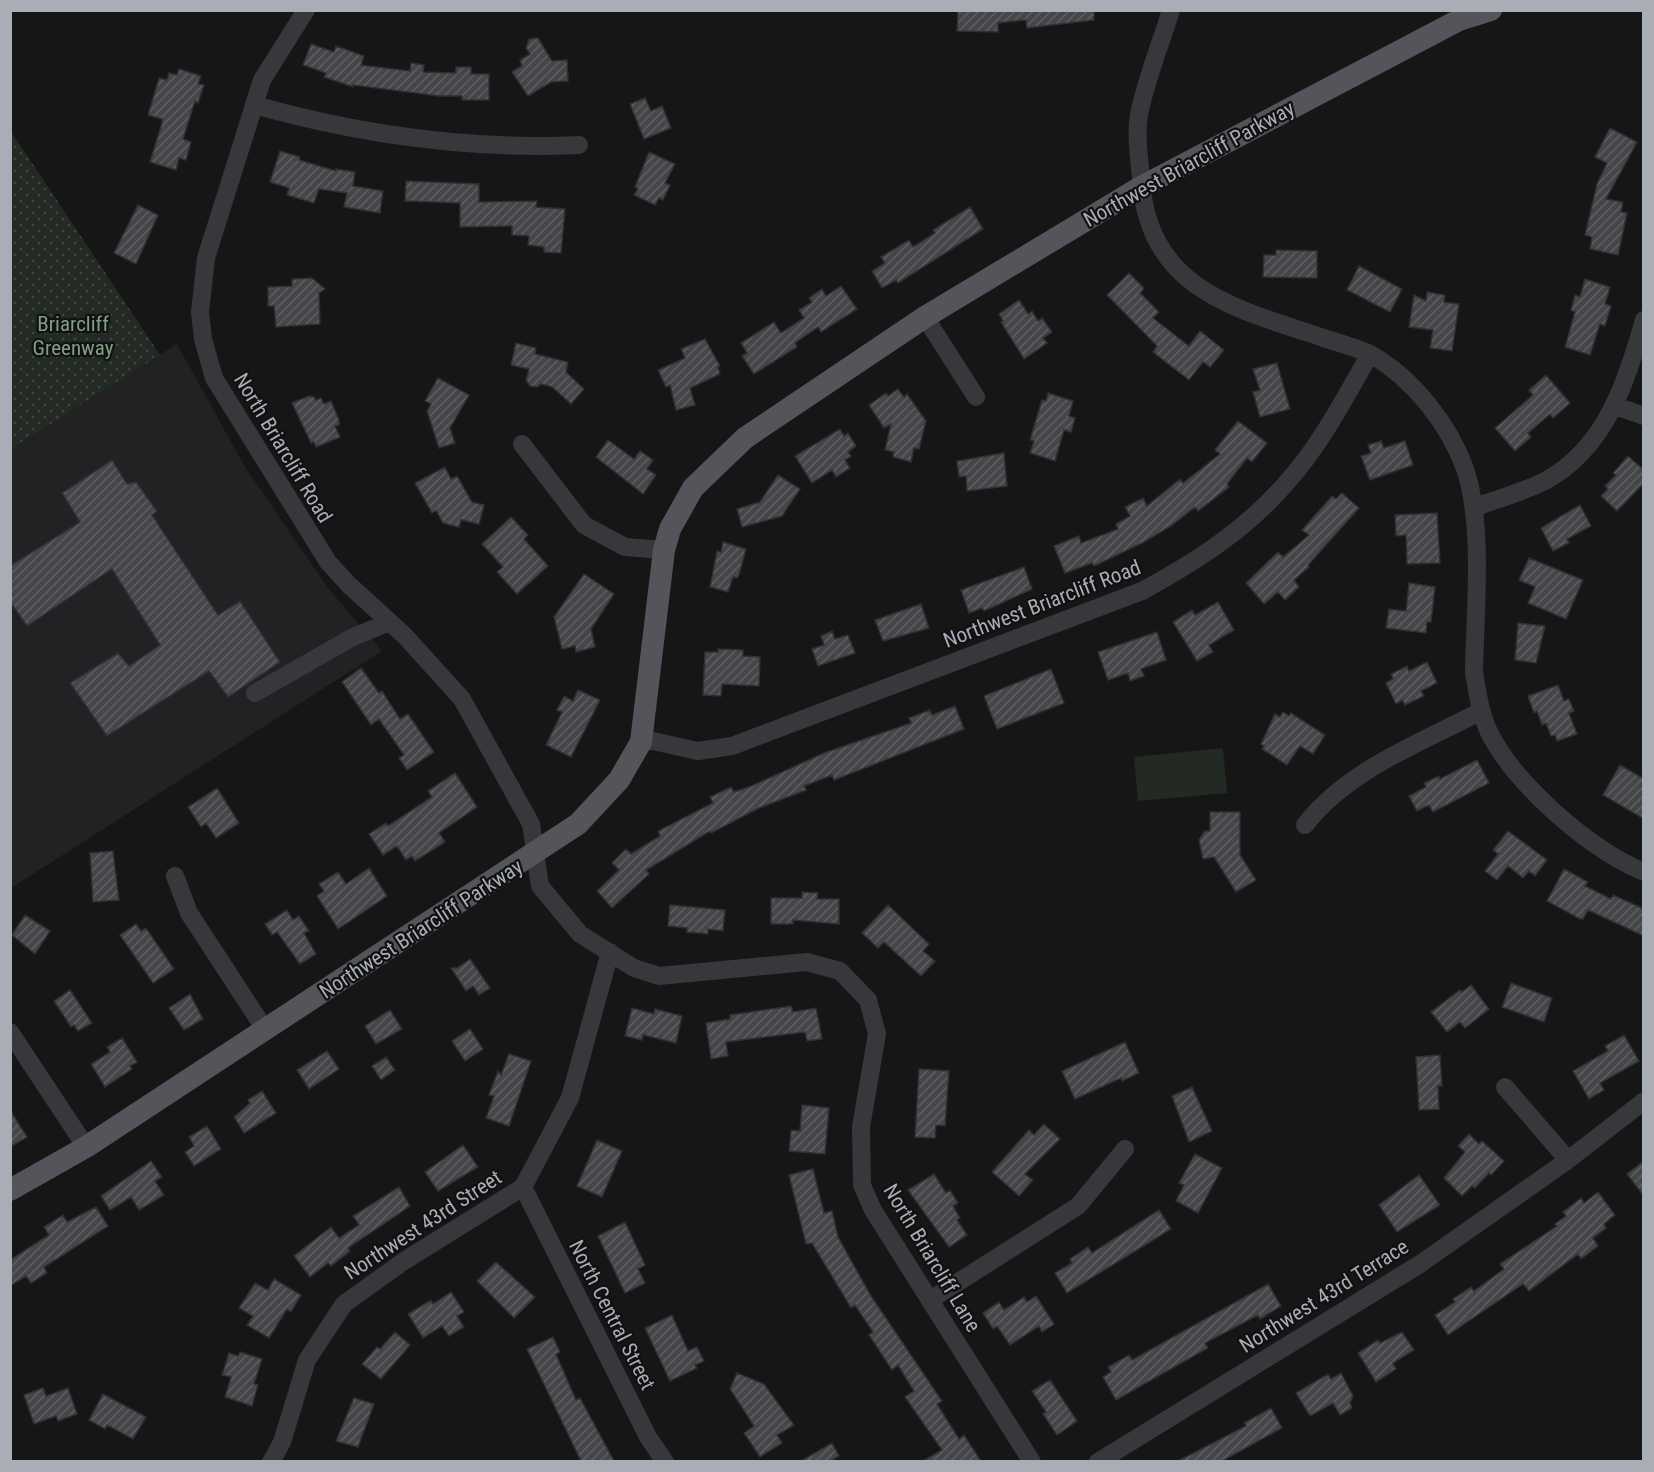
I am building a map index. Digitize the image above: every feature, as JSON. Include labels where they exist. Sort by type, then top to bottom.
[{"type":"main road","name":"Northwest Briarcliff Parkway","points":[[10,1190],[86,1147],[536,853],[585,817],[620,780],[641,742],[664,550],[670,529],[693,488],[745,438],[924,317],[1141,188],[1465,15],[1491,10]]},
{"type":"street","name":"North Briarcliff Road","points":[[306,10],[262,80],[206,258],[201,285],[202,327],[210,366],[214,378],[317,546],[348,584],[390,622],[462,699],[531,824],[536,853]]},
{"type":"street","points":[[1171,10],[1139,112],[1141,188],[1144,208],[1164,255],[1194,285],[1236,309],[1370,354],[1398,373],[1437,417],[1464,468],[1475,507],[1474,672],[1481,711],[1488,729],[1505,757],[1557,814],[1601,849],[1644,872]]},
{"type":"street","points":[[254,105],[366,132],[428,141],[491,146],[579,146]]},
{"type":"street","points":[[924,317],[976,397]]},
{"type":"street","points":[[1475,507],[1545,480],[1573,459],[1596,436],[1616,406],[1638,365],[1644,320]]},
{"type":"street","name":"Northwest Briarcliff Road","points":[[641,742],[653,741],[698,751],[732,746],[1143,591],[1196,561],[1227,539],[1289,480],[1328,423],[1370,354]]},
{"type":"street","points":[[1616,406],[1644,416]]},
{"type":"street","points":[[522,444],[584,525],[625,547],[664,550]]},
{"type":"street","points":[[255,693],[353,637],[390,622]]},
{"type":"street","points":[[1305,825],[1322,802],[1345,784],[1481,711]]},
{"type":"street","name":"North Briarcliff Lane","points":[[536,853],[540,886],[580,934],[634,968],[665,977],[807,962],[840,971],[868,1000],[877,1034],[861,1127],[862,1185],[873,1210],[1032,1461]]},
{"type":"street","points":[[175,876],[189,913],[266,1030]]},
{"type":"street","name":"Northwest 43rd Street","points":[[271,1461],[282,1442],[307,1360],[344,1304],[404,1261],[523,1187],[570,1098],[610,952]]},
{"type":"street","points":[[10,1032],[86,1147]]},
{"type":"street","points":[[1505,1087],[1568,1160]]},
{"type":"street","name":"Northwest 43rd Terrace","points":[[1098,1461],[1420,1264],[1568,1160],[1644,1101]]},
{"type":"street","points":[[930,1300],[1078,1206],[1125,1149]]},
{"type":"street","name":"North Central Street","points":[[523,1187],[648,1437],[665,1461]]},
{"type":"shaded area","points":[[177,344],[245,467],[328,588],[382,651],[11,888],[11,449]]},
{"type":"green space","name":"Briarcliff Greenway","points":[[10,130],[160,355],[11,449],[10,448]]},
{"type":"green space","points":[[1223,748],[1227,793],[1138,801],[1134,757]]},
{"type":"building","points":[[958,10],[1094,10],[1094,20],[1027,28],[1026,20],[998,23],[998,32],[957,31]]},
{"type":"building","points":[[538,38],[552,61],[567,60],[568,81],[551,82],[528,96],[512,72],[522,66],[520,60],[530,54],[526,48],[529,39]]},
{"type":"building","points":[[311,44],[334,52],[336,46],[364,56],[361,65],[410,71],[411,63],[424,65],[423,72],[456,73],[456,67],[471,67],[471,74],[489,74],[489,100],[462,100],[462,96],[439,96],[353,85],[353,87],[324,77],[326,73],[303,65]]},
{"type":"building","points":[[179,69],[201,76],[198,84],[204,85],[198,103],[195,101],[183,139],[191,142],[186,160],[179,158],[176,170],[150,162],[162,119],[148,115],[159,78],[167,80],[169,73],[177,75]]},
{"type":"building","points":[[645,98],[651,111],[662,106],[671,128],[644,139],[630,104]]},
{"type":"building","points":[[1610,128],[1637,142],[1606,199],[1623,202],[1621,212],[1627,213],[1618,255],[1590,249],[1592,237],[1585,235],[1597,184],[1607,163],[1595,157]]},
{"type":"building","points":[[280,151],[300,157],[299,160],[336,171],[336,169],[355,172],[353,186],[383,191],[380,213],[344,207],[347,193],[319,189],[314,203],[287,195],[289,188],[270,182]]},
{"type":"building","points":[[649,152],[675,164],[665,183],[670,185],[663,200],[659,198],[655,205],[634,195],[638,189],[635,187]]},
{"type":"building","points":[[406,181],[479,184],[479,202],[537,201],[536,207],[565,209],[561,253],[544,252],[544,247],[528,245],[529,236],[512,235],[512,226],[460,227],[460,203],[405,201]]},
{"type":"building","points":[[138,205],[158,215],[136,264],[114,253]]},
{"type":"building","points":[[970,207],[983,229],[898,283],[896,280],[882,288],[872,271],[885,263],[881,257],[909,240],[913,247],[935,233],[933,230]]},
{"type":"building","points":[[1276,250],[1317,251],[1317,278],[1263,277],[1264,255],[1276,255]]},
{"type":"building","points":[[1359,266],[1402,289],[1390,312],[1347,290]]},
{"type":"building","points":[[1129,273],[1144,288],[1140,293],[1159,312],[1153,318],[1189,346],[1200,331],[1224,350],[1210,367],[1203,362],[1189,380],[1153,352],[1157,346],[1107,295]]},
{"type":"building","points":[[312,278],[325,289],[319,293],[320,324],[276,327],[274,306],[268,306],[268,287],[292,286],[292,279]]},
{"type":"building","points":[[1585,279],[1610,287],[1605,304],[1611,306],[1605,326],[1600,324],[1590,355],[1565,347],[1575,312],[1571,310],[1575,295],[1580,297]]},
{"type":"building","points":[[841,286],[857,309],[821,332],[818,327],[795,343],[797,347],[754,374],[742,356],[747,353],[741,343],[774,322],[781,333],[804,318],[799,310],[812,302],[809,298],[822,289],[826,296]]},
{"type":"building","points":[[1427,292],[1445,295],[1444,302],[1459,304],[1452,351],[1430,348],[1433,330],[1409,327],[1414,295],[1426,301]]},
{"type":"building","points":[[1019,300],[1028,314],[1032,311],[1038,321],[1042,318],[1052,332],[1043,338],[1047,343],[1024,359],[1001,322],[1003,321],[999,314]]},
{"type":"building","points":[[705,339],[720,366],[718,367],[720,374],[690,388],[695,405],[676,410],[670,385],[666,387],[658,370],[685,358],[681,349]]},
{"type":"building","points":[[516,343],[536,348],[535,354],[568,362],[566,372],[584,389],[571,404],[552,387],[541,384],[537,387],[530,386],[526,380],[529,369],[511,365]]},
{"type":"building","points":[[1277,363],[1290,409],[1260,417],[1253,392],[1260,390],[1253,369]]},
{"type":"building","points":[[1546,375],[1570,403],[1553,418],[1550,414],[1528,433],[1531,437],[1515,451],[1495,428],[1533,395],[1529,390]]},
{"type":"building","points":[[438,378],[469,395],[450,428],[455,443],[439,448],[427,411],[431,404],[425,401]]},
{"type":"building","points":[[898,389],[904,397],[907,394],[926,421],[919,449],[914,448],[911,462],[893,457],[894,452],[885,450],[891,424],[884,428],[869,405],[886,393],[888,396]]},
{"type":"building","points":[[1048,393],[1073,401],[1069,416],[1075,418],[1071,432],[1064,430],[1055,461],[1030,453],[1034,441],[1030,440],[1042,400],[1046,401]]},
{"type":"building","points":[[309,396],[316,400],[321,398],[324,404],[331,401],[339,420],[339,425],[335,426],[340,437],[316,447],[314,442],[311,443],[292,403]]},
{"type":"building","points":[[1238,421],[1267,443],[1252,462],[1247,458],[1227,484],[1229,487],[1198,511],[1195,507],[1171,526],[1144,542],[1094,566],[1092,563],[1065,573],[1054,546],[1079,536],[1081,543],[1118,529],[1116,524],[1130,516],[1125,507],[1143,498],[1147,506],[1180,479],[1183,483],[1220,454],[1215,450]]},
{"type":"building","points":[[840,429],[844,436],[848,433],[856,446],[848,452],[851,456],[845,460],[850,468],[836,477],[832,470],[812,483],[795,456]]},
{"type":"building","points":[[608,440],[634,459],[640,451],[653,460],[647,469],[656,475],[643,494],[596,457]]},
{"type":"building","points":[[1381,441],[1384,448],[1405,441],[1413,465],[1370,480],[1361,456],[1371,453],[1368,445]]},
{"type":"building","points":[[1004,453],[1007,486],[967,491],[966,476],[959,477],[957,461]]},
{"type":"building","points":[[1628,456],[1644,470],[1644,483],[1617,511],[1601,496],[1608,489],[1605,486],[1616,475],[1613,473]]},
{"type":"building","points":[[112,460],[127,484],[136,482],[157,511],[152,515],[218,615],[240,601],[280,662],[228,697],[209,671],[107,736],[70,683],[118,653],[129,666],[160,645],[112,569],[27,626],[10,602],[10,566],[80,522],[62,493]]},
{"type":"building","points":[[445,467],[451,479],[457,476],[472,502],[484,505],[479,524],[461,520],[459,527],[443,523],[436,510],[432,513],[415,483]]},
{"type":"building","points":[[778,475],[800,489],[782,516],[742,527],[737,509],[760,502]]},
{"type":"building","points":[[1342,493],[1359,508],[1308,565],[1309,567],[1294,580],[1299,587],[1285,600],[1278,592],[1264,604],[1246,583],[1278,552],[1283,557],[1309,535],[1302,530],[1332,496],[1336,499]]},
{"type":"building","points":[[1580,505],[1591,526],[1567,539],[1569,543],[1553,551],[1541,528]]},
{"type":"building","points":[[1437,513],[1440,563],[1407,564],[1406,535],[1396,536],[1395,515]]},
{"type":"building","points":[[511,517],[528,535],[524,539],[548,566],[517,594],[497,572],[503,567],[482,544]]},
{"type":"building","points":[[723,542],[746,549],[739,575],[737,578],[733,577],[728,592],[710,587],[717,551],[721,552]]},
{"type":"building","points":[[1529,558],[1583,580],[1566,619],[1528,603],[1535,587],[1519,580]]},
{"type":"building","points":[[1024,567],[1032,589],[984,611],[982,608],[969,613],[961,590]]},
{"type":"building","points":[[584,574],[614,594],[591,629],[595,647],[576,652],[575,646],[562,649],[554,617]]},
{"type":"building","points":[[1409,583],[1435,587],[1431,622],[1427,622],[1426,633],[1386,628],[1389,609],[1406,611]]},
{"type":"building","points":[[1218,602],[1234,630],[1209,645],[1213,652],[1197,661],[1173,622],[1192,610],[1195,615]]},
{"type":"building","points":[[921,604],[929,628],[883,641],[875,620]]},
{"type":"building","points":[[1518,623],[1545,626],[1536,663],[1515,660]]},
{"type":"building","points":[[832,631],[835,639],[848,635],[855,653],[818,666],[812,649],[824,645],[821,636]]},
{"type":"building","points":[[1157,632],[1166,660],[1141,669],[1144,676],[1130,681],[1128,673],[1108,680],[1098,652]]},
{"type":"building","points":[[718,649],[743,650],[743,656],[760,657],[759,686],[722,684],[721,696],[703,695],[705,652],[718,652]]},
{"type":"building","points":[[1427,662],[1437,683],[1421,691],[1424,696],[1405,705],[1402,700],[1396,704],[1386,683],[1393,679],[1391,674],[1407,666],[1409,671]]},
{"type":"building","points":[[361,668],[379,693],[382,691],[400,719],[408,714],[434,752],[407,770],[399,758],[404,755],[379,719],[371,725],[342,682]]},
{"type":"building","points":[[1051,669],[1064,703],[997,729],[984,696]]},
{"type":"building","points":[[1558,685],[1564,701],[1569,699],[1574,711],[1569,713],[1577,734],[1557,741],[1555,735],[1551,736],[1546,723],[1542,725],[1537,711],[1534,713],[1528,696]]},
{"type":"building","points":[[578,690],[600,700],[571,757],[546,745],[562,712],[557,710],[564,696],[573,701]]},
{"type":"building","points":[[955,706],[964,729],[834,780],[832,775],[804,786],[806,790],[759,808],[711,833],[710,831],[646,870],[649,874],[612,908],[597,891],[619,870],[612,863],[626,849],[631,854],[660,836],[658,831],[713,803],[710,797],[731,787],[734,792],[749,787],[824,753],[911,723],[909,718],[930,710],[932,715]]},
{"type":"building","points":[[1283,712],[1289,716],[1291,713],[1325,735],[1313,754],[1300,746],[1287,765],[1262,749],[1264,746],[1261,744],[1275,714],[1280,717]]},
{"type":"building","points":[[1477,760],[1489,783],[1433,812],[1429,805],[1417,811],[1409,796],[1426,787],[1424,783],[1439,776],[1440,779]]},
{"type":"building","points":[[1620,765],[1644,779],[1644,819],[1603,795]]},
{"type":"building","points":[[455,773],[477,807],[439,833],[445,842],[415,861],[412,856],[406,860],[397,846],[383,855],[369,834],[386,823],[388,826],[432,797],[428,791]]},
{"type":"building","points":[[217,788],[239,823],[216,838],[206,823],[201,827],[188,807]]},
{"type":"building","points":[[1210,812],[1240,812],[1240,855],[1256,880],[1236,892],[1214,857],[1203,859],[1199,840],[1205,831],[1210,831]]},
{"type":"building","points":[[1508,831],[1547,860],[1535,876],[1529,871],[1523,878],[1508,866],[1497,880],[1485,871],[1498,854],[1493,850]]},
{"type":"building","points":[[113,851],[119,900],[93,902],[90,853]]},
{"type":"building","points":[[369,868],[387,896],[338,929],[317,896],[324,891],[319,884],[338,872],[346,884]]},
{"type":"building","points":[[1564,869],[1588,882],[1585,886],[1611,899],[1613,895],[1644,909],[1644,936],[1588,910],[1583,919],[1580,919],[1547,901]]},
{"type":"building","points":[[802,892],[818,893],[817,899],[839,899],[839,924],[793,920],[793,924],[771,924],[771,898],[802,898]]},
{"type":"building","points":[[670,905],[725,910],[723,931],[708,929],[708,934],[687,932],[687,928],[668,926]]},
{"type":"building","points":[[888,905],[929,944],[923,951],[935,961],[921,976],[884,942],[878,948],[862,933]]},
{"type":"building","points":[[287,910],[293,920],[299,916],[309,931],[304,933],[316,954],[300,964],[277,932],[272,935],[265,924]]},
{"type":"building","points":[[25,915],[50,931],[35,954],[12,935]]},
{"type":"building","points":[[136,924],[141,931],[146,928],[174,969],[153,983],[120,935]]},
{"type":"building","points":[[470,959],[490,988],[479,995],[473,986],[466,991],[451,968],[457,968]]},
{"type":"building","points":[[1511,983],[1552,998],[1544,1022],[1502,1007]]},
{"type":"building","points":[[1471,985],[1489,1009],[1465,1028],[1460,1022],[1447,1032],[1431,1012],[1460,990],[1462,992]]},
{"type":"building","points":[[70,990],[92,1023],[78,1031],[74,1025],[71,1027],[54,1001]]},
{"type":"building","points":[[190,994],[203,1019],[184,1030],[169,1008]]},
{"type":"building","points":[[791,1006],[793,1012],[816,1008],[822,1039],[807,1041],[805,1032],[726,1042],[728,1056],[711,1059],[706,1023],[730,1019],[730,1015]]},
{"type":"building","points":[[632,1008],[654,1014],[655,1009],[682,1016],[676,1043],[643,1035],[642,1040],[625,1036]]},
{"type":"building","points":[[390,1010],[402,1029],[376,1044],[365,1026]]},
{"type":"building","points":[[470,1029],[483,1049],[465,1061],[452,1041]]},
{"type":"building","points":[[1624,1035],[1639,1061],[1600,1083],[1604,1090],[1589,1099],[1573,1071],[1608,1051],[1605,1046]]},
{"type":"building","points":[[122,1038],[137,1062],[130,1066],[132,1069],[105,1087],[91,1064],[110,1052],[107,1047]]},
{"type":"building","points":[[1125,1042],[1139,1073],[1122,1081],[1121,1078],[1075,1099],[1062,1071]]},
{"type":"building","points":[[327,1051],[339,1069],[309,1089],[297,1070]]},
{"type":"building","points":[[509,1054],[531,1061],[509,1126],[486,1118],[494,1096],[489,1095],[498,1071],[501,1075]]},
{"type":"building","points":[[1440,1055],[1442,1086],[1438,1086],[1439,1109],[1419,1110],[1416,1057]]},
{"type":"building","points":[[386,1057],[395,1070],[381,1080],[372,1066]]},
{"type":"building","points":[[919,1069],[949,1071],[945,1126],[936,1125],[935,1138],[915,1137]]},
{"type":"building","points":[[1192,1087],[1212,1131],[1189,1142],[1172,1096]]},
{"type":"building","points":[[262,1091],[276,1113],[244,1133],[234,1117],[250,1103],[248,1100]]},
{"type":"building","points":[[802,1105],[829,1108],[825,1154],[789,1151],[791,1130],[800,1131]]},
{"type":"building","points":[[10,1110],[27,1137],[10,1147]]},
{"type":"building","points":[[1044,1124],[1060,1139],[1025,1174],[1033,1180],[1019,1196],[992,1172],[1029,1130],[1034,1135]]},
{"type":"building","points":[[207,1126],[221,1149],[194,1166],[185,1152],[194,1146],[189,1137]]},
{"type":"building","points":[[1469,1134],[1479,1144],[1482,1141],[1504,1161],[1491,1175],[1489,1173],[1475,1188],[1472,1186],[1462,1196],[1444,1178],[1465,1152],[1458,1146]]},
{"type":"building","points":[[597,1140],[622,1151],[602,1197],[577,1186]]},
{"type":"building","points":[[463,1145],[478,1167],[438,1191],[425,1172]]},
{"type":"building","points":[[1195,1154],[1222,1168],[1198,1213],[1176,1201],[1184,1185],[1179,1183]]},
{"type":"building","points":[[151,1161],[162,1177],[155,1181],[164,1195],[139,1210],[131,1197],[110,1210],[101,1196]]},
{"type":"building","points":[[1644,1161],[1644,1196],[1627,1174]]},
{"type":"building","points":[[813,1169],[824,1213],[832,1211],[838,1237],[871,1296],[942,1401],[937,1404],[959,1439],[964,1435],[981,1461],[923,1461],[942,1450],[905,1397],[914,1391],[898,1365],[892,1370],[869,1335],[873,1332],[855,1305],[851,1308],[812,1243],[806,1244],[789,1175]]},
{"type":"building","points":[[934,1174],[946,1193],[950,1190],[958,1203],[953,1206],[960,1218],[957,1220],[967,1235],[949,1247],[908,1190]]},
{"type":"building","points":[[1419,1175],[1440,1205],[1397,1232],[1379,1205]]},
{"type":"building","points":[[399,1187],[410,1206],[348,1248],[350,1251],[331,1266],[328,1263],[310,1277],[294,1256],[331,1227],[339,1238],[359,1225],[353,1216]]},
{"type":"building","points":[[1598,1192],[1615,1215],[1604,1224],[1606,1228],[1593,1238],[1598,1246],[1581,1259],[1578,1254],[1529,1291],[1523,1284],[1448,1335],[1435,1315],[1455,1302],[1453,1299],[1471,1287],[1474,1291],[1504,1269],[1500,1264],[1557,1226],[1555,1224],[1566,1216],[1563,1212],[1581,1198],[1584,1203]]},
{"type":"building","points":[[96,1207],[108,1226],[44,1267],[47,1273],[31,1283],[26,1276],[10,1286],[10,1260],[49,1235],[44,1227],[63,1215],[67,1222]]},
{"type":"building","points":[[1159,1210],[1171,1229],[1067,1293],[1055,1273],[1072,1263],[1070,1259],[1088,1247],[1092,1253]]},
{"type":"building","points":[[625,1222],[645,1265],[638,1269],[645,1283],[625,1293],[598,1236]]},
{"type":"building","points":[[496,1262],[535,1297],[514,1318],[477,1281]]},
{"type":"building","points":[[274,1279],[301,1295],[291,1312],[287,1309],[269,1338],[247,1325],[253,1316],[239,1308],[255,1283],[268,1290]]},
{"type":"building","points":[[1268,1284],[1281,1306],[1260,1319],[1258,1315],[1205,1343],[1208,1348],[1116,1400],[1103,1377],[1111,1372],[1108,1367],[1129,1355],[1132,1360]]},
{"type":"building","points":[[451,1292],[464,1312],[457,1316],[464,1327],[449,1336],[442,1326],[423,1338],[408,1314],[431,1300],[433,1304]]},
{"type":"building","points":[[1036,1296],[1054,1324],[1042,1332],[1039,1326],[1010,1345],[997,1326],[993,1329],[983,1313],[999,1302],[1004,1310],[1024,1297],[1027,1302]]},
{"type":"building","points":[[672,1315],[688,1351],[697,1347],[704,1361],[695,1365],[697,1368],[670,1381],[645,1328]]},
{"type":"building","points":[[395,1332],[410,1345],[381,1379],[362,1364]]},
{"type":"building","points":[[1402,1332],[1414,1350],[1393,1363],[1396,1369],[1376,1382],[1358,1353],[1378,1340],[1380,1343]]},
{"type":"building","points":[[553,1337],[560,1352],[556,1354],[576,1400],[580,1398],[614,1461],[581,1461],[527,1349]]},
{"type":"building","points":[[240,1352],[262,1359],[254,1384],[258,1385],[252,1406],[225,1397],[231,1377],[222,1375],[229,1353],[238,1356]]},
{"type":"building","points":[[737,1373],[764,1384],[794,1425],[777,1435],[782,1443],[760,1457],[744,1433],[754,1426],[730,1389]]},
{"type":"building","points":[[1341,1373],[1353,1396],[1350,1403],[1352,1408],[1340,1415],[1333,1403],[1310,1416],[1296,1393],[1328,1374],[1331,1379]]},
{"type":"building","points":[[1050,1380],[1077,1421],[1057,1435],[1032,1391]]},
{"type":"building","points":[[43,1388],[46,1396],[68,1388],[77,1414],[58,1421],[56,1416],[34,1424],[24,1395]]},
{"type":"building","points":[[103,1394],[146,1417],[133,1439],[107,1425],[105,1429],[89,1420]]},
{"type":"building","points":[[354,1398],[374,1404],[358,1447],[336,1441]]},
{"type":"building","points":[[1271,1408],[1282,1428],[1222,1461],[1178,1461],[1246,1426],[1244,1423]]},
{"type":"building","points":[[832,1443],[839,1456],[830,1461],[801,1461]]}]
